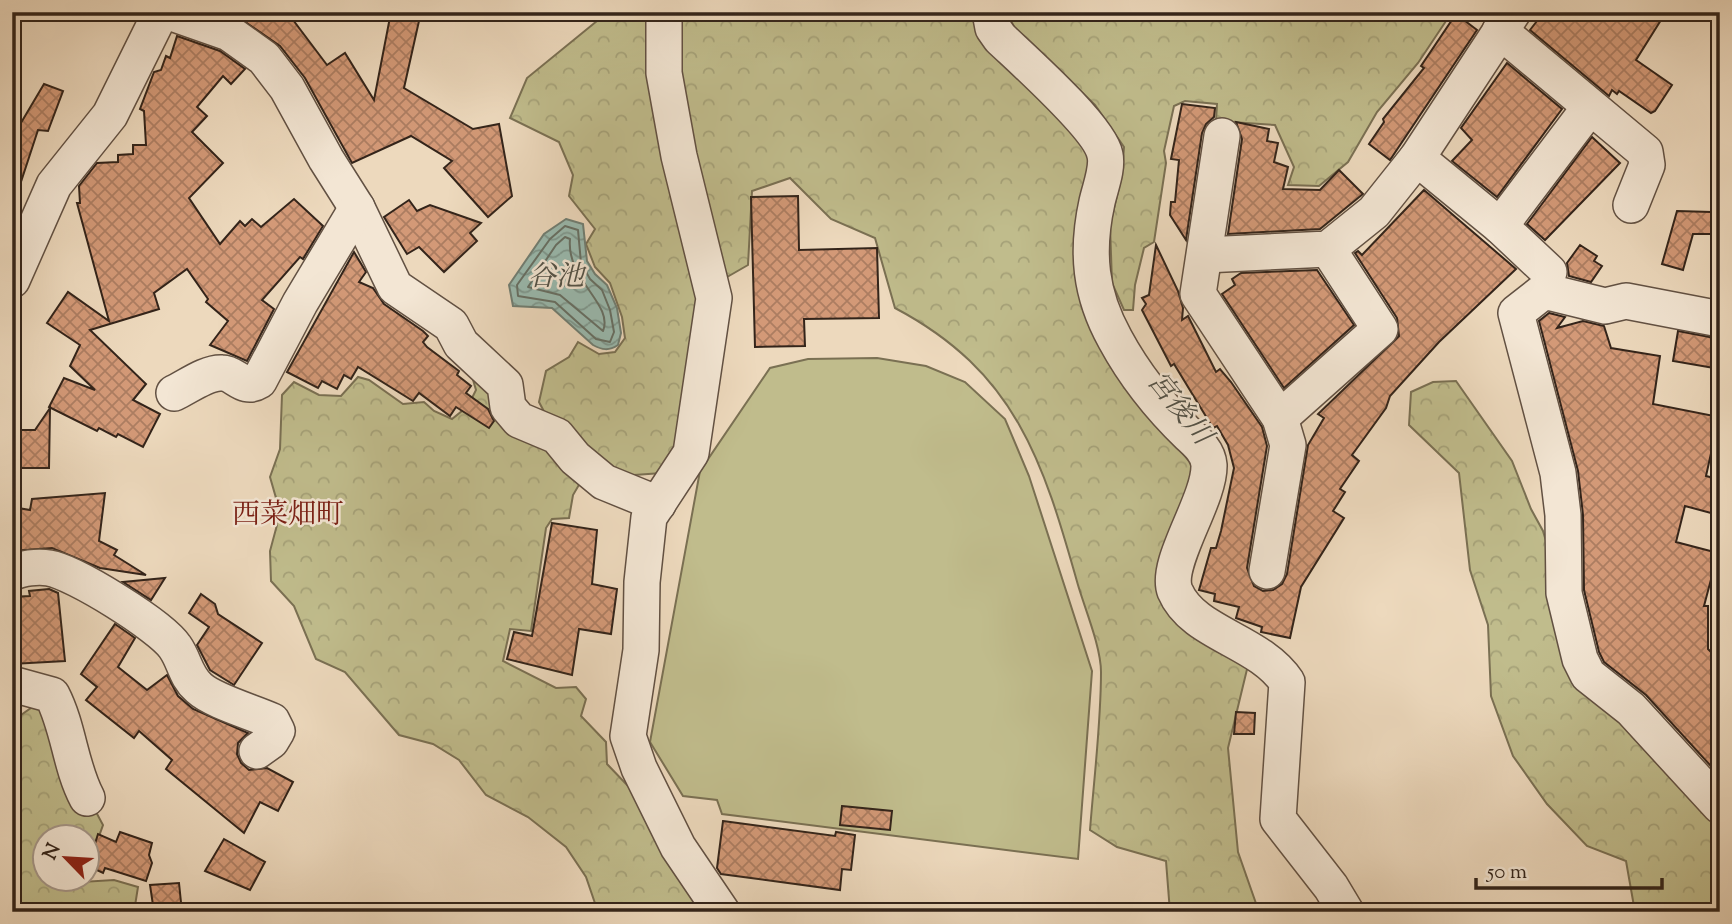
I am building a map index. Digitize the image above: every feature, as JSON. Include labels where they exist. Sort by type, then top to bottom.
[{"type":"street","points":[[12,280],[54,185],[110,115],[160,12]]},
{"type":"street","points":[[169,12],[229,33],[264,58],[287,88],[357,208],[395,287],[451,325],[461,344],[505,385],[508,407],[519,419],[557,436],[575,458],[604,482],[657,504]]},
{"type":"street","points":[[664,12],[664,73],[676,144],[714,298],[691,453],[649,517],[642,582],[641,650],[628,736],[639,768],[678,847],[722,912]]},
{"type":"street","points":[[990,12],[993,28],[1000,38],[1068,103],[1103,149],[1105,165],[1090,240],[1090,268],[1095,294],[1105,321],[1124,356],[1162,409],[1203,448],[1209,464],[1197,511],[1174,571],[1174,588],[1183,605],[1205,624],[1256,651],[1276,666],[1287,682],[1278,819],[1331,887],[1346,912]]},
{"type":"street","points":[[1205,255],[1328,249],[1374,212],[1417,158],[1506,22],[1590,107],[1645,152],[1647,165],[1631,205]]},
{"type":"street","points":[[1500,226],[1590,107]]},
{"type":"street","points":[[1222,136],[1198,294],[1280,418],[1288,445],[1267,571]]},
{"type":"street","points":[[1417,158],[1500,226],[1549,272]]},
{"type":"street","points":[[174,393],[218,372],[228,373],[240,383],[254,384],[259,381],[300,303],[357,208]]},
{"type":"street","points":[[1280,418],[1380,329],[1328,249]]},
{"type":"street","points":[[1720,319],[1626,301],[1605,306],[1568,300],[1544,291],[1516,313],[1558,473],[1564,593],[1580,659],[1588,675],[1631,709],[1720,806]]},
{"type":"street","points":[[12,573],[19,569],[50,568],[106,595],[156,629],[176,647],[184,672],[200,690],[272,722],[276,731],[271,741],[257,751]]},
{"type":"street","points":[[12,684],[52,695],[62,715],[72,761],[87,799]]},
{"type":"green space","points":[[608,12],[841,12],[844,18],[861,12],[981,12],[1091,150],[1081,264],[1198,457],[1163,567],[1249,661],[1228,748],[1238,852],[1259,912],[1170,912],[1166,861],[1117,847],[1090,830],[1100,711],[1100,662],[1096,640],[1052,498],[1037,460],[1019,424],[997,391],[970,361],[936,333],[895,308],[875,238],[831,219],[790,178],[752,191],[748,265],[701,292],[682,452],[662,473],[620,476],[548,419],[539,402],[546,371],[569,357],[578,342],[599,354],[615,352],[625,338],[622,317],[610,283],[595,267],[586,244],[595,229],[569,196],[573,175],[559,142],[510,118],[527,78]]},
{"type":"green space","points":[[1009,12],[1452,12],[1418,63],[1377,112],[1348,162],[1319,186],[1288,185],[1294,167],[1275,125],[1216,121],[1217,104],[1185,101],[1174,106],[1164,151],[1166,163],[1154,242],[1144,248],[1135,285],[1133,310],[1124,310],[1112,283],[1110,225],[1122,175],[1124,147],[1095,105],[1015,28],[1009,18]]},
{"type":"green space","points":[[877,358],[926,366],[965,382],[1005,419],[1029,476],[1092,671],[1078,859],[722,814],[717,800],[683,796],[650,742],[700,471],[770,368],[808,359]]},
{"type":"green space","points":[[471,373],[583,478],[573,495],[569,518],[552,519],[546,528],[531,631],[510,629],[503,661],[556,688],[576,687],[586,699],[581,716],[606,742],[607,764],[653,812],[707,912],[598,912],[586,877],[566,847],[528,817],[486,795],[459,760],[433,744],[399,735],[345,672],[316,659],[294,606],[271,581],[270,551],[277,525],[276,498],[270,477],[280,449],[282,395],[294,382],[319,395],[341,396],[358,377],[369,380],[403,404],[424,402],[434,411],[452,419],[468,406],[476,390]]},
{"type":"green space","points":[[1456,381],[1512,461],[1543,531],[1551,558],[1557,620],[1720,821],[1720,912],[1635,912],[1626,861],[1587,846],[1547,804],[1513,756],[1491,696],[1488,625],[1470,570],[1459,473],[1409,425],[1411,392],[1433,382]]},
{"type":"green space","points":[[38,703],[101,822],[32,822],[32,892],[102,892],[102,881],[114,880],[138,887],[134,912],[12,912],[14,720]]},
{"type":"water","name":"谷池","points":[[566,219],[583,224],[587,261],[595,274],[607,285],[617,308],[621,333],[618,345],[612,348],[602,349],[593,345],[552,308],[513,306],[509,285],[544,234]]},
{"type":"building","points":[[231,12],[287,12],[327,65],[345,53],[374,100],[391,12],[421,12],[404,88],[473,129],[499,124],[512,196],[488,217],[444,168],[452,161],[411,136],[352,163],[305,78],[280,46]]},
{"type":"building","points":[[1544,12],[1666,12],[1636,60],[1672,85],[1655,111],[1651,113],[1619,91],[1617,94],[1612,90],[1609,96],[1530,30]]},
{"type":"building","points":[[1456,14],[1477,30],[1390,160],[1369,144],[1384,122],[1383,119],[1424,68],[1421,66]]},
{"type":"building","points":[[177,36],[220,51],[245,69],[231,84],[223,76],[197,107],[207,116],[192,132],[223,163],[189,198],[220,244],[240,221],[245,226],[252,219],[261,227],[294,199],[323,226],[303,259],[300,257],[262,300],[274,309],[247,361],[210,345],[228,321],[206,302],[208,299],[187,269],[154,293],[159,309],[90,330],[146,384],[133,400],[160,414],[143,447],[118,434],[116,437],[99,428],[97,431],[49,407],[64,378],[95,390],[70,366],[80,345],[47,323],[68,292],[109,321],[77,203],[80,203],[79,186],[97,163],[118,162],[118,155],[133,154],[133,145],[146,145],[144,111],[140,109],[154,72],[161,70],[166,56],[170,58]]},
{"type":"building","points":[[1507,63],[1562,109],[1497,197],[1452,161],[1472,140],[1461,128]]},
{"type":"building","points":[[44,84],[63,91],[48,131],[38,130],[16,197],[12,196],[12,138]]},
{"type":"building","points":[[1182,104],[1215,108],[1214,117],[1206,124],[1202,133],[1186,240],[1170,215],[1171,202],[1175,202],[1179,160],[1171,159]]},
{"type":"building","points":[[1236,122],[1269,129],[1267,141],[1278,143],[1274,162],[1288,167],[1283,189],[1320,190],[1339,170],[1363,194],[1320,229],[1228,234],[1242,139]]},
{"type":"building","points":[[1592,137],[1620,163],[1545,240],[1527,224]]},
{"type":"building","points":[[1424,190],[1516,269],[1439,342],[1390,396],[1386,408],[1352,455],[1359,461],[1340,489],[1345,492],[1333,511],[1344,518],[1301,587],[1290,638],[1261,632],[1262,627],[1236,618],[1239,607],[1214,601],[1215,594],[1199,590],[1211,548],[1216,548],[1221,531],[1234,468],[1228,445],[1217,426],[1213,428],[1174,364],[1171,366],[1142,310],[1146,304],[1142,298],[1149,295],[1156,245],[1178,291],[1183,308],[1182,320],[1188,316],[1216,372],[1220,369],[1231,382],[1262,427],[1267,446],[1247,568],[1254,586],[1263,591],[1273,590],[1282,584],[1287,574],[1308,445],[1324,418],[1318,414],[1399,336],[1397,318],[1355,253],[1358,251],[1362,255]]},
{"type":"building","points":[[798,196],[799,250],[877,248],[879,318],[804,319],[805,346],[755,347],[751,197]]},
{"type":"building","points":[[409,200],[417,211],[430,205],[481,223],[470,233],[477,241],[444,272],[419,247],[407,254],[384,217]]},
{"type":"building","points":[[1677,211],[1711,212],[1711,234],[1693,234],[1683,270],[1662,264]]},
{"type":"building","points":[[1580,245],[1597,256],[1594,261],[1602,266],[1591,282],[1569,276],[1567,263]]},
{"type":"building","points":[[354,252],[366,272],[359,282],[373,288],[384,304],[428,336],[423,342],[427,347],[459,371],[457,375],[471,386],[466,393],[488,409],[494,421],[489,428],[456,407],[450,416],[419,393],[413,401],[358,367],[351,379],[344,375],[337,389],[322,381],[318,388],[287,372]]},
{"type":"building","points":[[1317,270],[1354,325],[1284,388],[1222,294],[1235,285],[1232,279],[1241,273]]},
{"type":"building","points":[[1549,313],[1565,317],[1557,328],[1583,321],[1604,326],[1611,348],[1660,356],[1653,404],[1719,417],[1706,476],[1718,479],[1711,513],[1685,506],[1676,542],[1718,553],[1704,606],[1708,606],[1708,649],[1720,661],[1720,776],[1646,695],[1604,662],[1599,652],[1584,590],[1583,515],[1578,471],[1539,321]]},
{"type":"building","points":[[1678,331],[1720,339],[1720,369],[1673,361]]},
{"type":"building","points":[[50,408],[49,468],[12,468],[12,433],[16,430],[35,430]]},
{"type":"building","points":[[105,493],[99,541],[117,550],[114,555],[146,575],[100,568],[52,548],[12,551],[18,508],[30,510],[32,499]]},
{"type":"building","points":[[552,523],[597,530],[592,584],[617,589],[611,634],[579,629],[572,675],[507,659],[514,632],[532,636]]},
{"type":"building","points":[[165,578],[151,600],[123,582]]},
{"type":"building","points":[[49,589],[58,593],[65,661],[12,664],[12,597],[30,596],[29,591]]},
{"type":"building","points":[[201,594],[215,604],[218,614],[262,643],[234,685],[210,670],[197,645],[209,627],[189,613]]},
{"type":"building","points":[[115,624],[135,638],[118,667],[147,690],[167,675],[178,696],[193,709],[248,733],[238,743],[237,754],[241,763],[249,770],[267,768],[293,782],[278,811],[260,802],[244,833],[166,769],[172,760],[139,731],[134,738],[86,700],[97,687],[81,674]]},
{"type":"building","points":[[1236,712],[1255,713],[1254,734],[1234,734]]},
{"type":"building","points":[[842,806],[892,811],[890,830],[840,825]]},
{"type":"building","points":[[723,821],[835,836],[836,832],[855,835],[851,870],[842,869],[840,890],[721,874],[717,868]]},
{"type":"building","points":[[120,832],[152,843],[149,855],[152,863],[146,881],[105,868],[102,873],[102,836],[116,842]]},
{"type":"building","points":[[224,839],[265,862],[250,890],[205,871]]},
{"type":"building","points":[[179,883],[182,912],[154,912],[150,885]]},
{"type":"district","name":"西菜畑町","points":[[288,513]]},
{"type":"water label","name":"宮後川","points":[[1181,407]]}]
